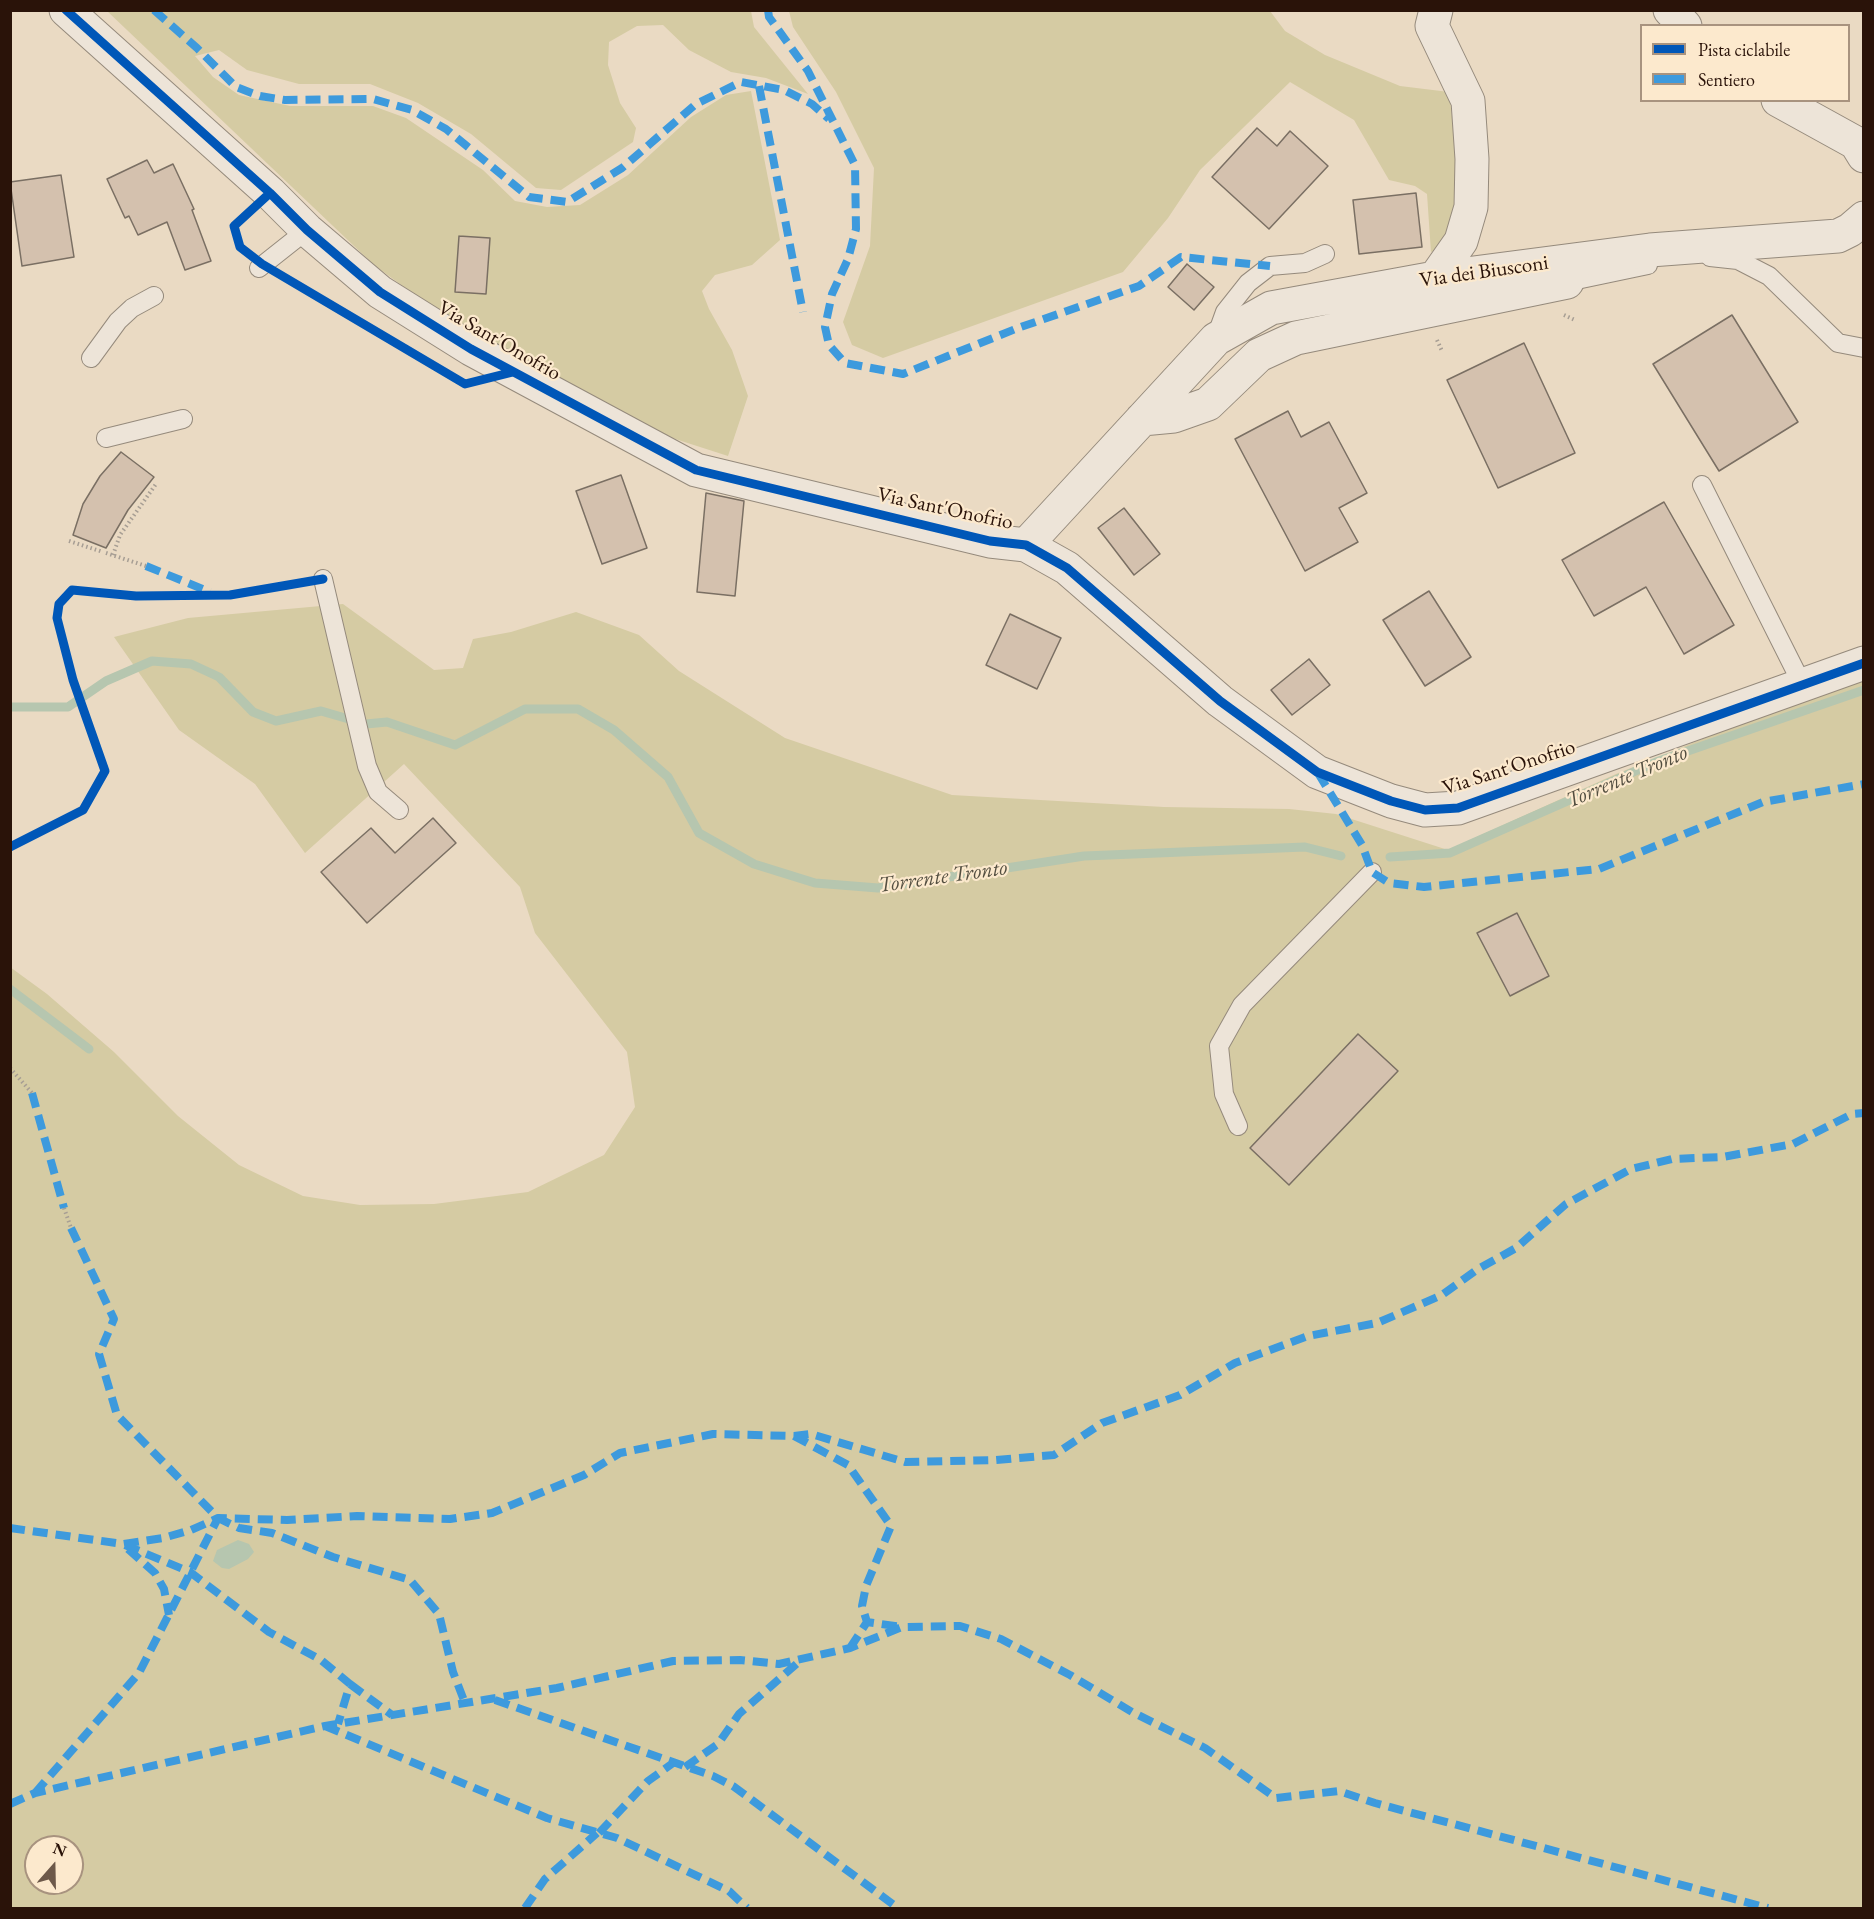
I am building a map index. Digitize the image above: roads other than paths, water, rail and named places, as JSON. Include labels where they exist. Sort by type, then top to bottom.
[{"type":"street","name":"Via Sant'Onofrio","points":[[66,10],[270,193],[307,230],[380,292],[471,349],[696,470],[990,541],[1026,544],[1067,568],[1220,701],[1317,772],[1391,801],[1425,810],[1458,808],[1863,663]]},
{"type":"street","points":[[1435,278],[1461,241],[1472,207],[1468,101],[1432,26],[1436,10]]},
{"type":"street","points":[[1670,10],[1683,24]]},
{"type":"street","points":[[1782,102],[1856,143],[1863,156]]},
{"type":"street","name":"Via dei Biusconi","points":[[1026,544],[1216,339],[1271,308],[1435,278],[1650,250],[1838,236],[1850,230],[1863,218]]},
{"type":"street","name":"Via dei Biusconi","points":[[1142,419],[1174,416],[1208,404],[1259,356],[1296,338],[1567,282]]},
{"type":"lane","points":[[259,268],[307,230]]},
{"type":"lane","points":[[1216,339],[1225,312],[1256,277],[1270,266],[1305,263],[1325,254]]},
{"type":"lane","points":[[1567,282],[1695,256],[1738,261],[1769,276],[1838,343],[1863,348]]},
{"type":"lane","points":[[91,358],[118,321],[132,308],[154,296]]},
{"type":"lane","points":[[106,438],[183,419]]},
{"type":"lane","points":[[1702,485],[1802,684]]},
{"type":"lane","points":[[323,579],[362,744],[378,792],[399,810]]},
{"type":"lane","points":[[1238,1126],[1224,1094],[1218,1046],[1242,1005],[1372,872]]},
{"type":"waterway","name":"Torrente Tronto","points":[[10,707],[68,707],[106,681],[152,661],[191,664],[219,677],[253,712],[276,721],[321,711],[366,724],[387,722],[455,745],[525,709],[578,709],[614,730],[668,777],[699,833],[754,864],[815,883],[878,888],[1084,856],[1305,847],[1341,856]]},
{"type":"waterway","name":"Torrente Tronto","points":[[1390,857],[1450,853],[1656,762],[1864,690]]},
{"type":"waterway","points":[[10,989],[89,1049]]}]
